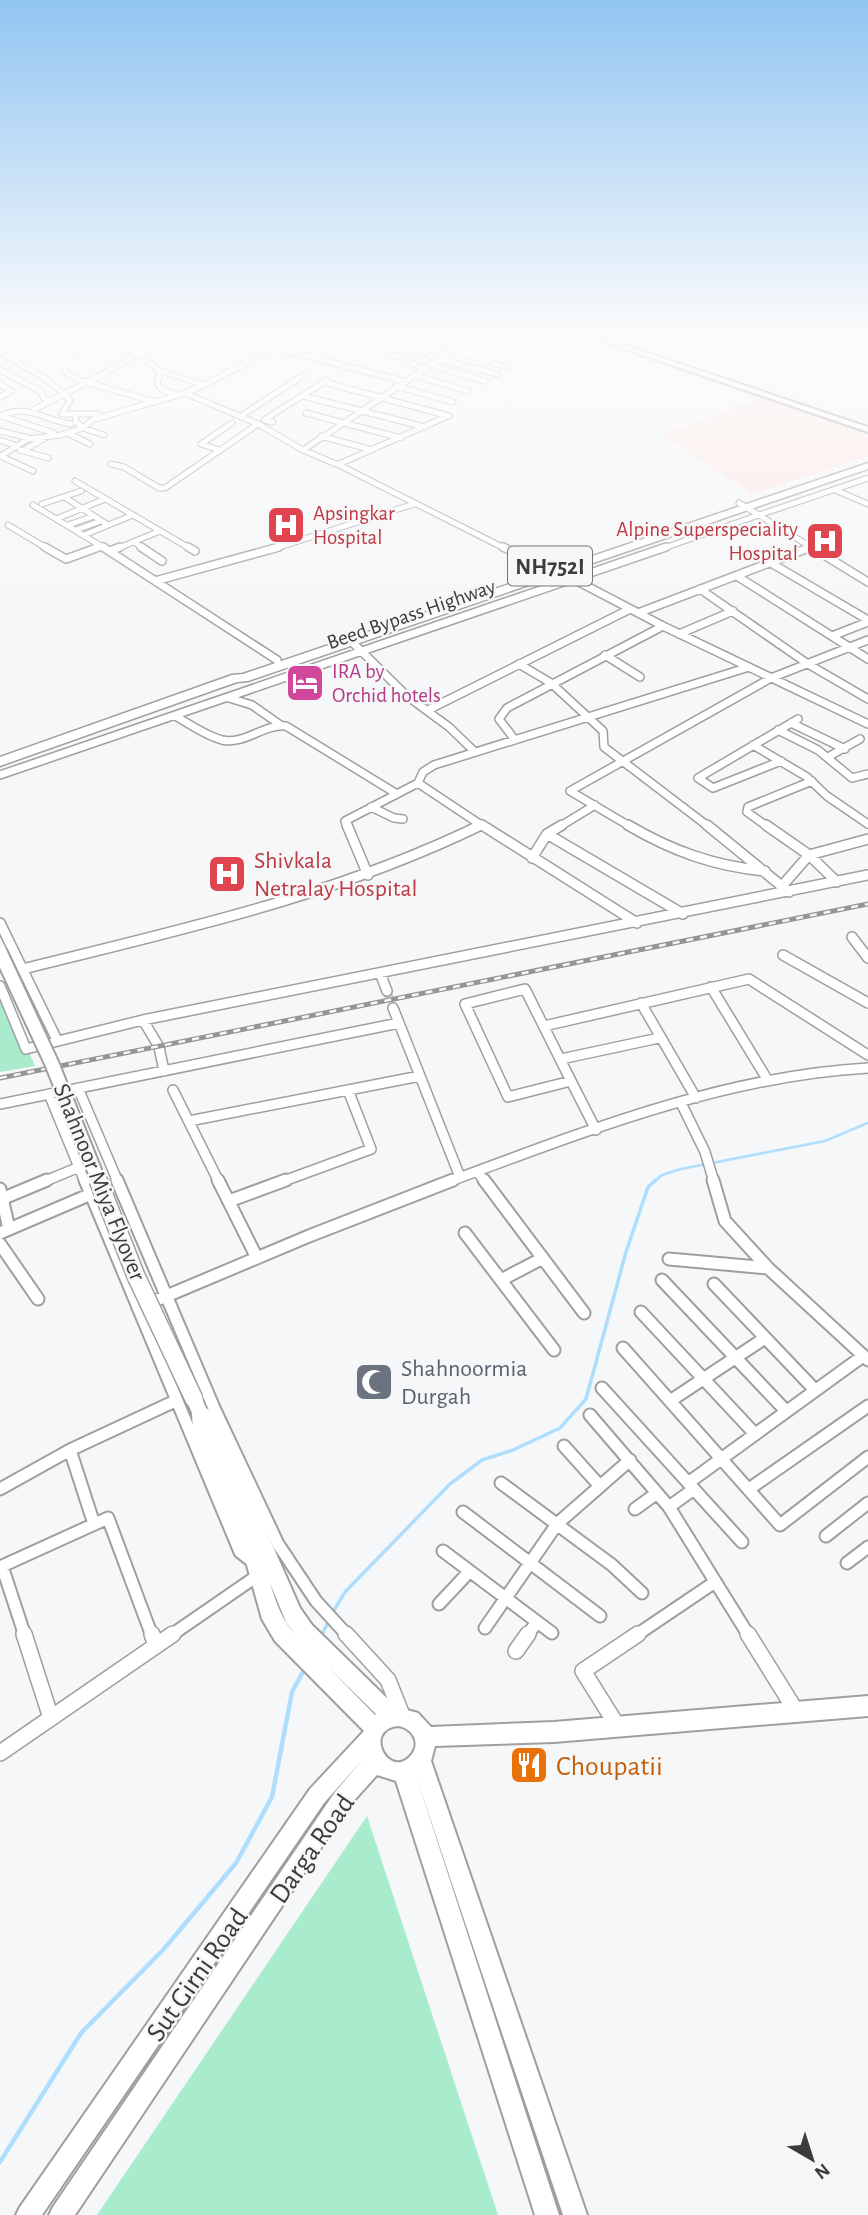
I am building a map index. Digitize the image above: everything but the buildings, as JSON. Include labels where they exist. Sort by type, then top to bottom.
[{"type":"highway","name":"Beed Bypass Highway","points":[[0,762],[868,461]]},
{"type":"highway","name":"Beed Bypass Highway","points":[[743,505],[868,466]]},
{"type":"highway","name":"Beed Bypass Highway","points":[[236,678],[277,660],[552,570]]},
{"type":"main road","name":"Shahnoor Miya Flyover","points":[[0,952],[52,1063],[136,1276],[200,1413],[201,1430],[250,1544],[269,1612],[282,1633],[324,1676],[374,1743]]},
{"type":"main road","name":"Shahnoor Miya Flyover","points":[[200,1413],[209,1420],[293,1615],[305,1632],[397,1716]]},
{"type":"main road","points":[[547,2215],[416,1756],[419,1727],[397,1716],[374,1743],[383,1769],[393,1773],[416,1756],[618,1727],[868,1706]]},
{"type":"main road","name":"Sut Girni Road","points":[[28,2215],[317,1796],[355,1753],[374,1743]]},
{"type":"main road","name":"Darga Road","points":[[61,2215],[342,1799],[374,1743]]},
{"type":"main road","points":[[416,1756],[575,2215]]},
{"type":"street","points":[[9,433],[29,439],[46,439],[69,434],[90,444]]},
{"type":"street","points":[[9,452],[13,445],[29,439],[32,433]]},
{"type":"street","points":[[1,456],[24,450],[54,433]]},
{"type":"street","points":[[99,433],[104,435]]},
{"type":"street","points":[[217,433],[201,444],[219,450]]},
{"type":"street","points":[[111,464],[125,468],[159,488],[165,488],[244,433]]},
{"type":"street","points":[[274,433],[303,450],[339,464],[414,504],[868,724]]},
{"type":"street","points":[[303,450],[325,433]]},
{"type":"street","points":[[384,433],[401,438]]},
{"type":"street","points":[[339,464],[411,433]]},
{"type":"street","points":[[321,436],[372,450]]},
{"type":"street","points":[[0,440],[13,445]]},
{"type":"street","points":[[24,450],[48,458]]},
{"type":"street","points":[[1,456],[33,471]]},
{"type":"street","points":[[125,468],[133,463]]},
{"type":"street","points":[[0,775],[177,717],[868,478]]},
{"type":"street","points":[[75,481],[195,551]]},
{"type":"street","points":[[835,490],[868,504]]},
{"type":"street","points":[[42,504],[81,491]]},
{"type":"street","points":[[66,498],[108,525]]},
{"type":"street","points":[[56,519],[105,499]]},
{"type":"street","points":[[155,581],[300,541],[414,504]]},
{"type":"street","points":[[33,505],[110,551],[277,660]]},
{"type":"street","points":[[743,505],[868,582]]},
{"type":"street","points":[[84,535],[133,515]]},
{"type":"street","points":[[68,525],[94,516]]},
{"type":"street","points":[[76,530],[101,521]]},
{"type":"street","points":[[8,525],[66,559],[101,546]]},
{"type":"street","points":[[110,551],[160,531]]},
{"type":"street","points":[[134,542],[162,561]]},
{"type":"street","points":[[428,710],[634,611],[737,576],[811,547]]},
{"type":"street","points":[[771,563],[868,621]]},
{"type":"street","points":[[737,576],[868,659]]},
{"type":"street","points":[[700,589],[808,664],[868,699]]},
{"type":"street","points":[[679,634],[733,611]]},
{"type":"street","points":[[832,636],[868,621]]},
{"type":"street","points":[[515,740],[499,719],[507,708],[663,625]]},
{"type":"street","points":[[765,871],[713,864],[679,853],[641,834],[570,791],[771,678],[868,640]]},
{"type":"street","points":[[351,641],[407,696],[428,710],[475,752]]},
{"type":"street","points":[[605,655],[640,677]]},
{"type":"street","points":[[519,664],[551,683],[603,731],[604,747],[709,825],[732,847],[786,889]]},
{"type":"street","points":[[368,875],[345,821],[418,783],[423,772],[434,765],[750,667]]},
{"type":"street","points":[[229,698],[251,705],[397,794]]},
{"type":"street","points":[[177,717],[222,740],[240,738],[272,724],[279,724]]},
{"type":"street","points":[[781,761],[713,788],[698,778],[794,721],[845,749]]},
{"type":"street","points":[[778,730],[828,757],[852,778],[868,774]]},
{"type":"street","points":[[828,757],[860,739]]},
{"type":"street","points":[[753,745],[812,781],[827,796],[868,824]]},
{"type":"street","points":[[812,781],[747,809],[809,855],[837,882]]},
{"type":"street","points":[[418,783],[637,923]]},
{"type":"street","points":[[532,858],[547,834],[594,805]]},
{"type":"street","points":[[372,807],[394,818],[403,819]]},
{"type":"street","points":[[23,969],[342,886],[440,847],[481,825]]},
{"type":"street","points":[[547,834],[683,914]]},
{"type":"street","points":[[786,889],[809,855],[868,839]]},
{"type":"street","points":[[0,986],[26,1049],[143,1020],[683,914],[786,889],[868,875]]},
{"type":"street","points":[[0,923],[57,1040]]},
{"type":"street","points":[[852,937],[868,958]]},
{"type":"street","points":[[783,955],[868,1003]]},
{"type":"street","points":[[380,973],[387,991]]},
{"type":"street","points":[[544,1026],[749,979],[868,1055]]},
{"type":"street","points":[[711,987],[766,1079]]},
{"type":"street","points":[[572,1081],[508,1097],[465,1004],[525,989],[561,1059],[572,1081],[596,1130]]},
{"type":"street","points":[[641,1003],[696,1098]]},
{"type":"street","points":[[393,1008],[460,1177]]},
{"type":"street","points":[[143,1020],[159,1047],[164,1071]]},
{"type":"street","points":[[0,1104],[399,1023]]},
{"type":"street","points":[[561,1059],[659,1038]]},
{"type":"street","points":[[138,1308],[460,1177],[681,1102],[766,1079],[827,1069],[868,1068]]},
{"type":"street","points":[[189,1121],[420,1076]]},
{"type":"street","points":[[78,1088],[214,1408],[278,1544],[316,1601],[388,1680],[397,1716]]},
{"type":"street","points":[[173,1090],[257,1258]]},
{"type":"street","points":[[229,1201],[371,1149],[348,1090]]},
{"type":"street","points":[[0,1753],[156,1646],[256,1570],[240,1552],[173,1402],[138,1308],[49,1094]]},
{"type":"street","points":[[669,1507],[720,1458],[815,1390],[866,1358],[768,1268],[725,1221],[715,1179],[681,1102]]},
{"type":"street","points":[[79,1167],[2,1194],[5,1231],[91,1194]]},
{"type":"street","points":[[477,1171],[584,1313]]},
{"type":"street","points":[[465,1233],[554,1350]]},
{"type":"street","points":[[0,1244],[38,1299]]},
{"type":"street","points":[[501,1280],[543,1258]]},
{"type":"street","points":[[669,1259],[768,1268]]},
{"type":"street","points":[[662,1280],[786,1411]]},
{"type":"street","points":[[714,1284],[815,1390]]},
{"type":"street","points":[[641,1311],[755,1434]]},
{"type":"street","points":[[670,1401],[765,1338]]},
{"type":"street","points":[[623,1348],[780,1525],[868,1457]]},
{"type":"street","points":[[602,1388],[742,1542]]},
{"type":"street","points":[[0,1489],[70,1450],[173,1402]]},
{"type":"street","points":[[749,1489],[868,1406]]},
{"type":"street","points":[[590,1415],[669,1507],[797,1713]]},
{"type":"street","points":[[564,1446],[599,1485]]},
{"type":"street","points":[[70,1450],[94,1524]]},
{"type":"street","points":[[485,1628],[557,1524],[630,1460]]},
{"type":"street","points":[[501,1483],[612,1565],[642,1593]]},
{"type":"street","points":[[635,1509],[657,1493]]},
{"type":"street","points":[[826,1536],[868,1503]]},
{"type":"street","points":[[463,1512],[530,1563],[553,1576],[600,1616]]},
{"type":"street","points":[[51,1718],[1,1567],[108,1518],[156,1646]]},
{"type":"street","points":[[846,1563],[868,1546]]},
{"type":"street","points":[[443,1551],[503,1599],[552,1633]]},
{"type":"street","points":[[439,1604],[469,1572]]},
{"type":"street","points":[[618,1727],[583,1671],[715,1582]]},
{"type":"street","points":[[516,1651],[536,1623]]},
{"type":"shaded area","points":[[866,433],[868,456],[752,494],[662,435]]},
{"type":"green space","points":[[0,985],[35,1066],[0,1072]]},
{"type":"green space","points":[[367,1816],[498,2215],[97,2215]]},
{"type":"waterway","points":[[654,1182],[662,1175],[681,1169],[825,1141],[868,1123]]},
{"type":"waterway","points":[[333,1612],[345,1592],[450,1484],[482,1460],[513,1450],[560,1428],[586,1399],[626,1252],[648,1187],[656,1180]]},
{"type":"waterway","points":[[321,1636],[329,1621]]},
{"type":"waterway","points":[[0,2162],[81,2033],[163,1950],[236,1863],[272,1797],[292,1692],[305,1668]]},
{"type":"tunnel","points":[[387,991],[393,1008]]},
{"type":"railway","points":[[0,1078],[868,904]]},
{"type":"place","name":"Apsingkar Hospital","points":[[286,525]]},
{"type":"place","name":"Alpine Superspeciality Hospital","points":[[825,541]]},
{"type":"place","name":"IRA by Orchid hotels","points":[[305,683]]},
{"type":"place","name":"Shivkala Netralay Hospital","points":[[227,874]]},
{"type":"place","name":"Shahnoormia Durgah","points":[[374,1382]]},
{"type":"place","name":"Choupatii","points":[[529,1765]]}]
